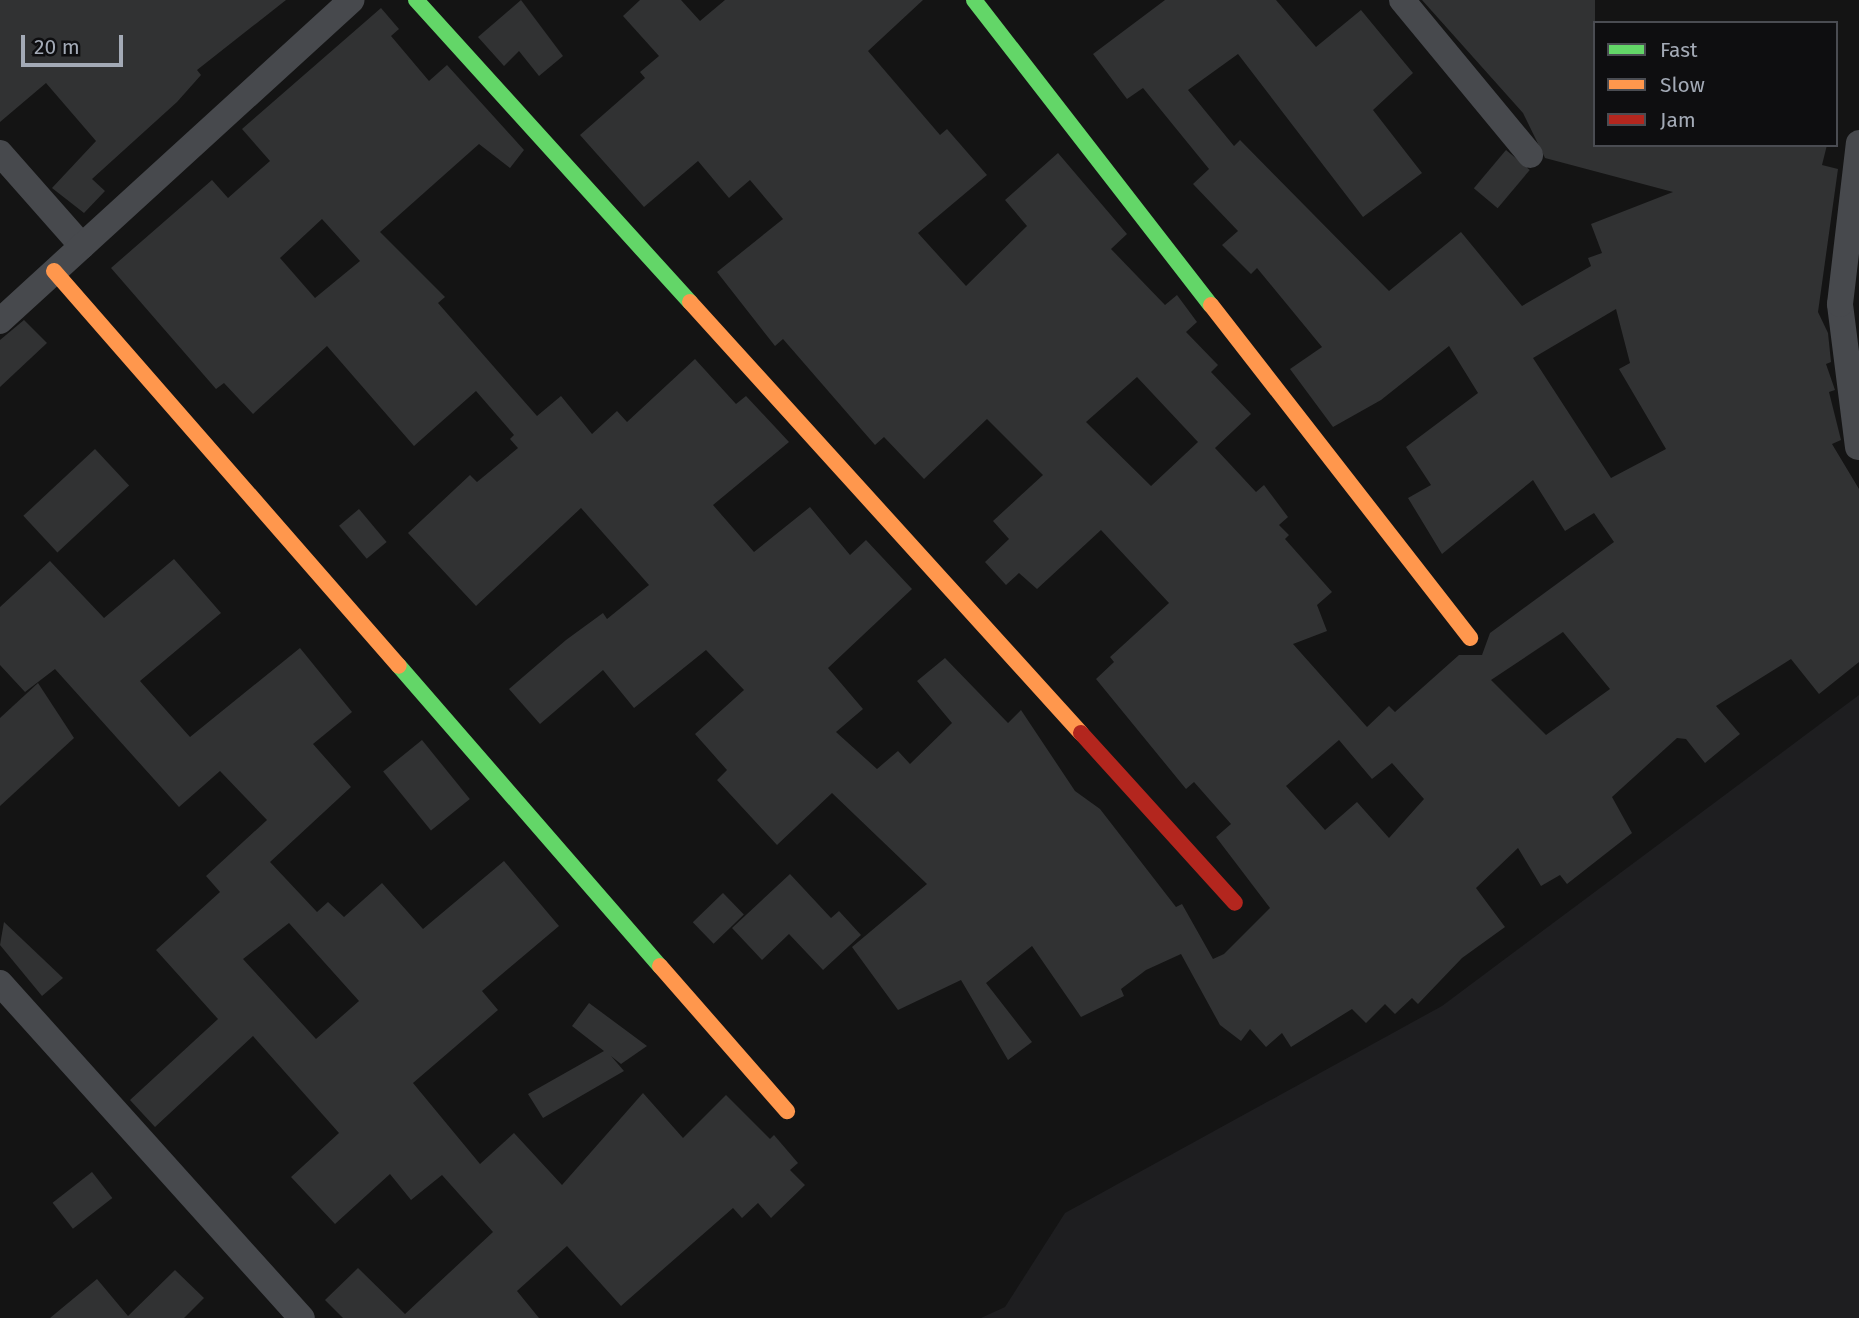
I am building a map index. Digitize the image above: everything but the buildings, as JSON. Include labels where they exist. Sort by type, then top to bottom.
[{"type":"street","points":[[0,321],[351,0]]},
{"type":"street","points":[[416,0],[1235,904]]},
{"type":"street","points":[[974,0],[1470,638]]},
{"type":"street","points":[[1402,0],[1530,155]]},
{"type":"street","points":[[1858,447],[1840,304],[1859,143]]},
{"type":"street","points":[[0,153],[82,246]]},
{"type":"street","points":[[54,271],[787,1111]]},
{"type":"street","points":[[0,983],[302,1318]]},
{"type":"shaded area","points":[[1859,695],[1859,1318],[981,1318],[1005,1307],[1065,1213],[1442,1006]]},
{"type":"traffic: fast","points":[[416,0],[690,302]]},
{"type":"traffic: fast","points":[[974,0],[1211,305]]},
{"type":"traffic: fast","points":[[399,666],[660,966]]},
{"type":"traffic: slow","points":[[54,271],[399,666]]},
{"type":"traffic: slow","points":[[690,302],[1081,733]]},
{"type":"traffic: slow","points":[[1211,305],[1470,638]]},
{"type":"traffic: slow","points":[[660,966],[787,1111]]},
{"type":"traffic: jam","points":[[1081,733],[1235,903]]}]
